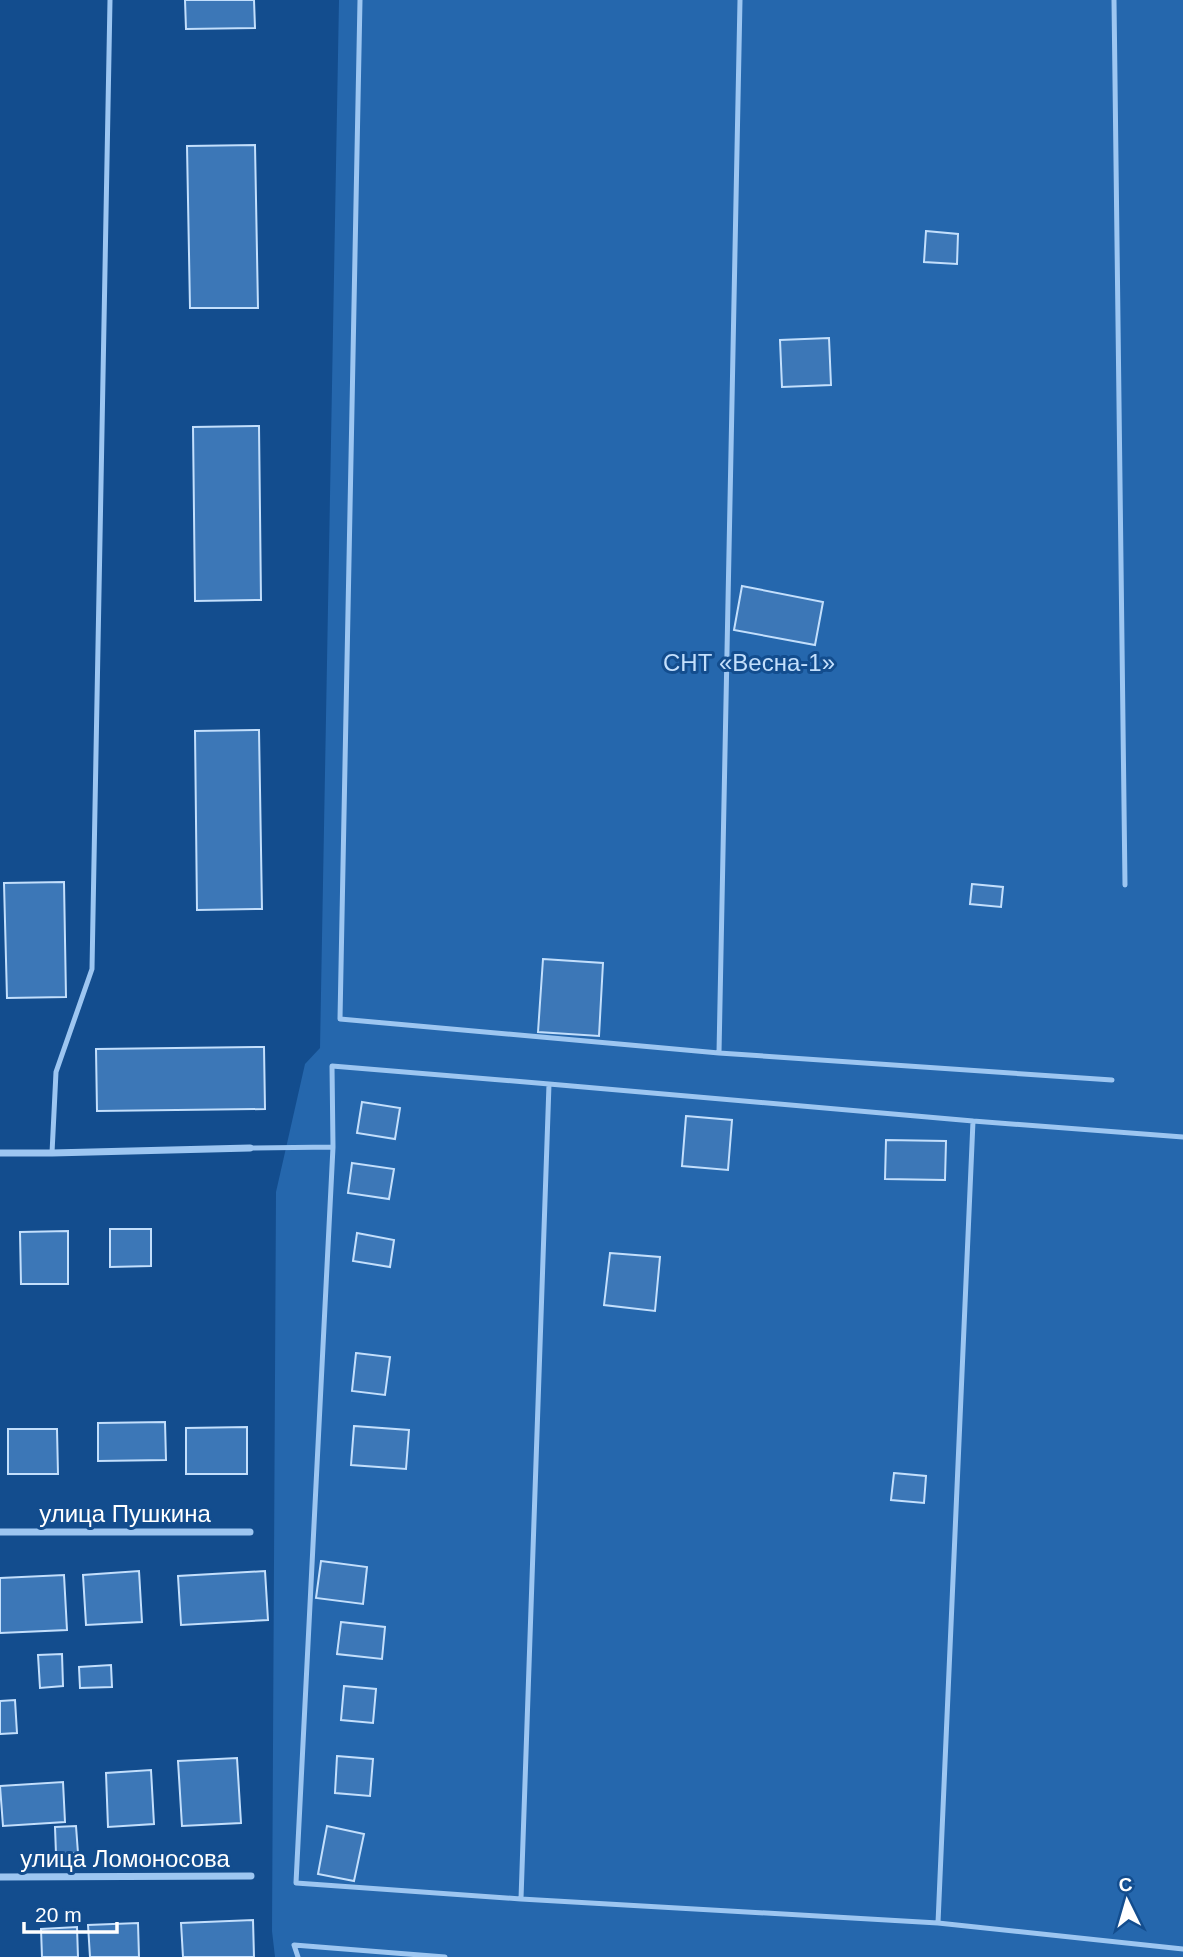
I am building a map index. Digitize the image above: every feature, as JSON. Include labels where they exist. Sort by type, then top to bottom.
[{"type":"street","points":[[0,1153],[250,1148]]},
{"type":"street","name":"улица Пушкина","points":[[0,1532],[250,1532]]},
{"type":"street","name":"улица Ломоносова","points":[[0,1877],[251,1877]]},
{"type":"lane","points":[[52,1153],[56,1072],[92,969],[110,0]]},
{"type":"lane","points":[[360,0],[341,1019],[719,1053],[1112,1080]]},
{"type":"lane","points":[[719,1053],[740,0]]},
{"type":"lane","points":[[1114,0],[1125,885]]},
{"type":"lane","points":[[1183,1137],[332,1066],[333,1147],[296,1883],[938,1923],[1183,1949]]},
{"type":"lane","points":[[521,1899],[549,1084]]},
{"type":"lane","points":[[938,1923],[973,1121]]},
{"type":"lane","points":[[250,1148],[333,1147]]},
{"type":"lane","points":[[298,1957],[294,1945],[445,1957]]},
{"type":"green space","name":"СНТ «Весна-1»","points":[[339,0],[1183,0],[1183,1957],[275,1957],[272,1931],[276,1192],[305,1064],[320,1048]]},
{"type":"building","points":[[185,0],[254,0],[255,28],[186,29]]},
{"type":"building","points":[[255,145],[258,308],[190,308],[187,146]]},
{"type":"building","points":[[926,231],[958,234],[957,264],[924,262]]},
{"type":"building","points":[[829,338],[831,385],[782,387],[780,340]]},
{"type":"building","points":[[259,426],[261,600],[195,601],[193,427]]},
{"type":"building","points":[[742,586],[823,602],[815,645],[734,630]]},
{"type":"building","points":[[259,730],[262,909],[197,910],[195,731]]},
{"type":"building","points":[[64,882],[66,997],[7,998],[4,883]]},
{"type":"building","points":[[972,884],[1003,887],[1001,907],[970,904]]},
{"type":"building","points":[[543,959],[603,963],[599,1036],[538,1032]]},
{"type":"building","points":[[264,1047],[265,1109],[97,1111],[96,1049]]},
{"type":"building","points":[[362,1102],[400,1108],[395,1139],[357,1133]]},
{"type":"building","points":[[686,1116],[732,1120],[728,1170],[682,1166]]},
{"type":"building","points":[[886,1140],[946,1141],[945,1180],[885,1179]]},
{"type":"building","points":[[352,1163],[394,1169],[389,1199],[348,1193]]},
{"type":"building","points":[[110,1229],[151,1229],[151,1266],[110,1267]]},
{"type":"building","points":[[68,1231],[68,1284],[21,1284],[20,1232]]},
{"type":"building","points":[[357,1233],[394,1240],[390,1267],[353,1261]]},
{"type":"building","points":[[610,1253],[660,1257],[655,1311],[604,1305]]},
{"type":"building","points":[[356,1353],[390,1357],[385,1395],[352,1391]]},
{"type":"building","points":[[165,1422],[166,1460],[98,1461],[98,1423]]},
{"type":"building","points":[[354,1426],[409,1430],[406,1469],[351,1465]]},
{"type":"building","points":[[247,1427],[247,1474],[186,1474],[186,1428]]},
{"type":"building","points":[[8,1429],[57,1429],[58,1474],[8,1474]]},
{"type":"building","points":[[894,1473],[926,1476],[924,1503],[891,1500]]},
{"type":"building","points":[[321,1561],[367,1567],[363,1604],[316,1598]]},
{"type":"building","points":[[139,1571],[142,1622],[86,1625],[83,1575]]},
{"type":"building","points":[[265,1571],[268,1620],[181,1625],[178,1576]]},
{"type":"building","points":[[64,1575],[67,1630],[0,1633],[0,1578]]},
{"type":"building","points":[[341,1622],[385,1627],[382,1659],[337,1654]]},
{"type":"building","points":[[62,1654],[63,1686],[40,1688],[38,1655]]},
{"type":"building","points":[[111,1665],[112,1687],[80,1688],[79,1667]]},
{"type":"building","points":[[344,1686],[376,1689],[373,1723],[341,1720]]},
{"type":"building","points":[[15,1700],[17,1733],[0,1734],[0,1701]]},
{"type":"building","points":[[337,1756],[373,1759],[370,1796],[335,1793]]},
{"type":"building","points":[[237,1758],[241,1823],[182,1826],[178,1761]]},
{"type":"building","points":[[151,1770],[154,1824],[108,1827],[106,1773]]},
{"type":"building","points":[[63,1782],[65,1822],[3,1826],[0,1786]]},
{"type":"building","points":[[76,1826],[78,1853],[56,1854],[55,1827]]},
{"type":"building","points":[[327,1826],[364,1834],[354,1881],[318,1874]]},
{"type":"building","points":[[253,1920],[254,1957],[183,1957],[181,1923]]},
{"type":"building","points":[[138,1923],[139,1957],[90,1957],[88,1925]]},
{"type":"building","points":[[77,1927],[78,1957],[42,1957],[41,1929]]}]
